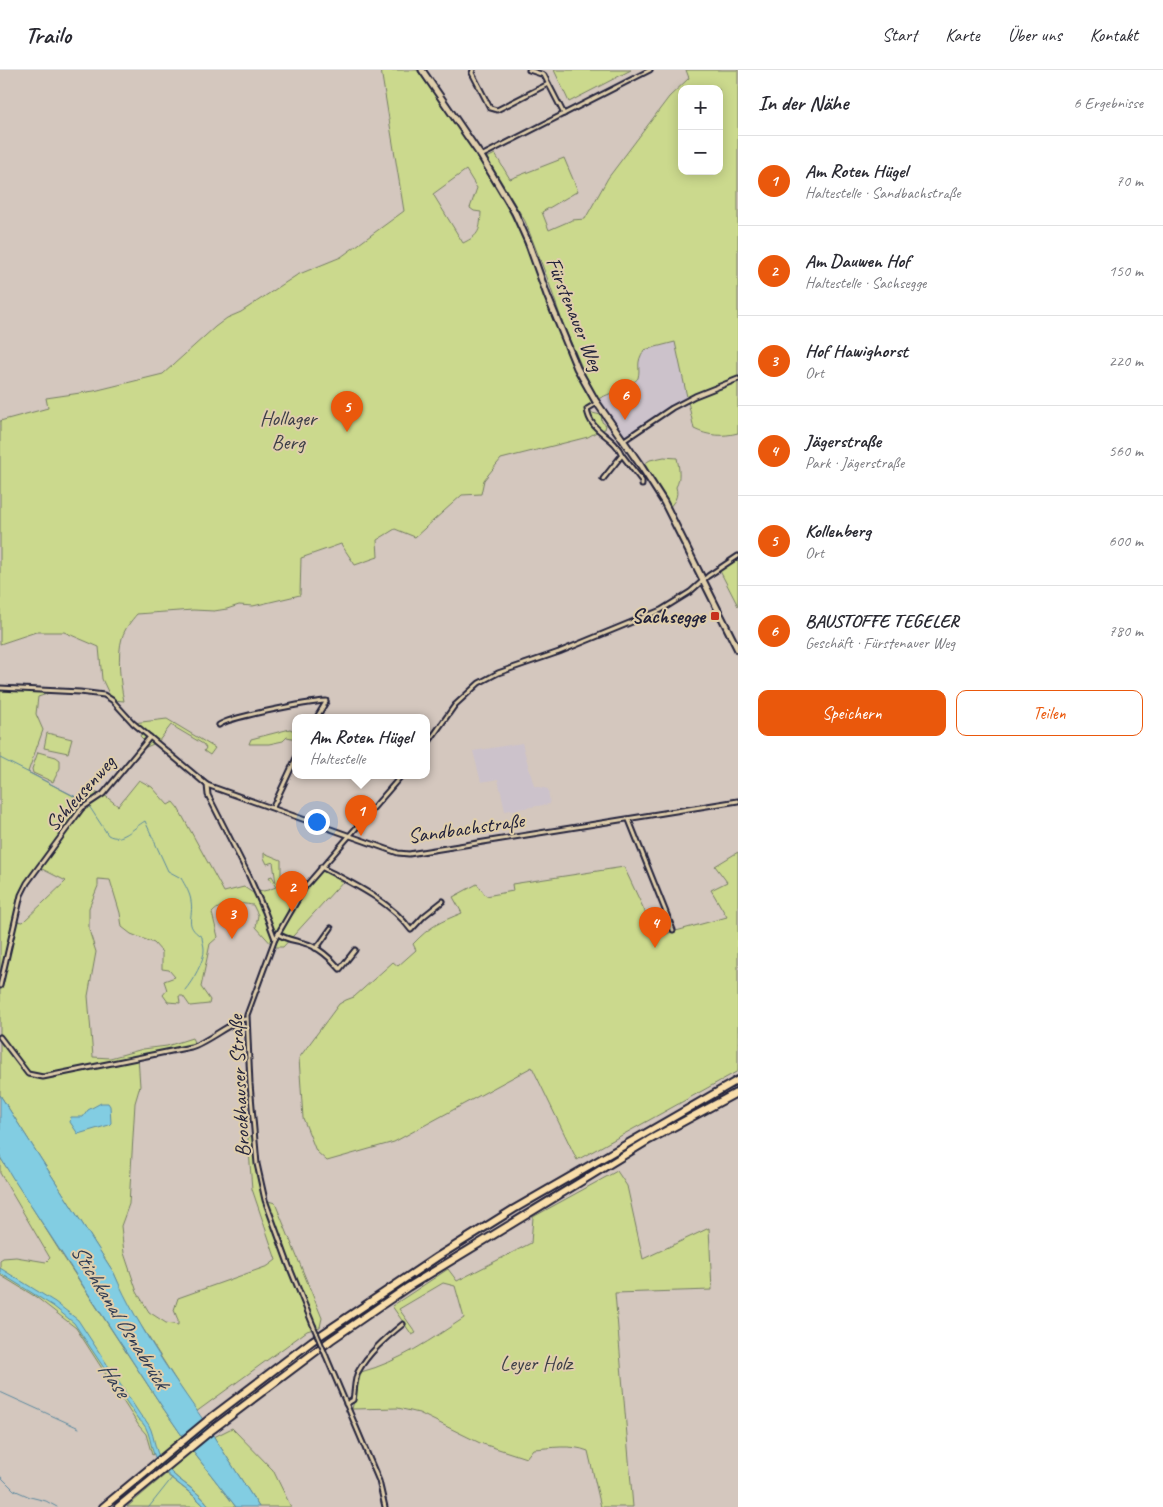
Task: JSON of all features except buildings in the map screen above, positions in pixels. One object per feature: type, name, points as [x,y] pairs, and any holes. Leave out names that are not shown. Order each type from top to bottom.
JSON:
[{"type":"highway","points":[[104,1507],[208,1420],[312,1341],[437,1257],[522,1204],[738,1080]]},
{"type":"highway","points":[[118,1507],[213,1429],[331,1340],[408,1287],[649,1140],[738,1092]]},
{"type":"street","name":"Fürstenauer Weg","points":[[422,70],[481,156],[515,213],[570,353],[597,403],[664,502],[738,650]]},
{"type":"street","points":[[473,70],[472,73],[490,108],[497,110],[548,84]]},
{"type":"street","points":[[529,70],[544,75],[564,114]]},
{"type":"street","points":[[481,156],[650,70]]},
{"type":"street","points":[[624,441],[672,408],[738,378]]},
{"type":"street","points":[[597,403],[587,409],[597,431],[610,439],[620,450],[642,481],[642,486]]},
{"type":"street","points":[[603,479],[622,455]]},
{"type":"street","points":[[430,740],[455,705],[479,683],[498,673],[559,652],[661,610],[738,556]]},
{"type":"street","points":[[0,688],[98,693],[112,700],[126,717],[207,785],[208,795],[261,903],[275,939]]},
{"type":"street","points":[[219,725],[236,718],[326,701],[319,714]]},
{"type":"street","name":"Schleusenweg","points":[[0,986],[21,895],[27,883],[82,808],[103,794],[150,737]]},
{"type":"street","points":[[273,808],[292,767]]},
{"type":"street","points":[[275,939],[304,887],[398,779]]},
{"type":"street","name":"Sandbachstraße","points":[[207,785],[348,835],[409,854],[738,801]]},
{"type":"street","points":[[629,820],[673,930]]},
{"type":"street","points":[[321,867],[367,891],[404,921],[411,930],[424,916],[443,901]]},
{"type":"street","points":[[315,948],[331,928]]},
{"type":"street","points":[[278,934],[291,941],[305,943],[315,948],[340,969],[356,950]]},
{"type":"street","name":"Brockhauser Straße","points":[[275,939],[256,987],[246,1019],[257,1164],[265,1200],[289,1266],[379,1481],[385,1507]]},
{"type":"street","points":[[0,1037],[28,1074],[42,1077],[190,1047],[209,1040],[240,1020],[246,1019]]},
{"type":"street","points":[[346,1404],[353,1400],[355,1382],[359,1371],[384,1340],[403,1324]]},
{"type":"shaded area","points":[[676,342],[689,400],[672,408],[623,441],[595,400],[634,383],[638,377],[639,358],[644,350]]},
{"type":"shaded area","points":[[522,743],[534,786],[548,789],[550,804],[505,811],[498,779],[481,782],[473,751]]},
{"type":"green space","name":"Hollager Berg","points":[[381,70],[417,70],[491,178],[526,248],[531,249],[570,353],[597,403],[587,409],[588,412],[601,415],[602,422],[606,425],[605,429],[588,437],[501,459],[484,480],[481,494],[462,495],[415,537],[395,529],[377,540],[378,557],[355,565],[341,544],[301,558],[300,595],[253,606],[239,605],[214,611],[193,610],[137,614],[125,631],[120,645],[121,686],[124,701],[112,700],[102,679],[99,647],[64,632],[36,632],[0,644],[0,421],[48,408],[46,398],[94,391],[163,374],[227,318],[241,312],[297,275],[341,257],[404,211]],"holes":[[[466,170],[477,188],[470,208],[481,212],[479,228],[473,237],[463,243],[433,194]]]},
{"type":"green space","points":[[554,70],[631,70],[569,102]]},
{"type":"green space","points":[[686,70],[738,70],[738,433],[727,435],[710,434],[694,429],[675,342],[644,350],[640,359],[638,378],[626,386],[598,399],[563,324],[525,221],[487,158],[495,154],[510,179],[564,158],[578,191],[542,212],[549,230],[572,220],[585,219],[608,178],[669,97],[678,88],[678,175],[723,175],[723,85],[682,85],[689,78]]},
{"type":"green space","points":[[664,457],[677,458],[679,469],[676,497],[668,509],[641,466],[650,460]]},
{"type":"green space","points":[[738,556],[738,606],[719,569]]},
{"type":"green space","points":[[0,688],[59,690],[38,697],[36,714],[43,730],[28,772],[79,799],[91,792],[103,794],[118,806],[139,780],[152,787],[168,805],[173,802],[178,808],[224,892],[244,887],[253,893],[276,887],[269,877],[272,876],[276,883],[273,862],[267,864],[264,853],[281,860],[281,885],[289,888],[305,886],[321,867],[345,879],[283,947],[274,947],[256,927],[258,915],[253,905],[237,903],[221,906],[216,909],[212,913],[218,937],[210,944],[201,987],[210,1000],[209,1004],[190,1006],[183,996],[179,996],[180,1003],[168,1002],[163,995],[167,990],[164,981],[175,977],[169,970],[162,969],[162,952],[154,943],[131,934],[122,927],[120,913],[110,880],[98,879],[98,886],[89,908],[89,930],[96,952],[88,996],[93,1057],[110,1058],[143,1049],[167,1046],[192,1038],[195,1044],[179,1050],[138,1057],[140,1086],[135,1103],[129,1204],[121,1226],[124,1253],[137,1292],[149,1312],[166,1323],[178,1325],[174,1310],[178,1298],[268,1266],[276,1260],[252,1189],[248,1138],[254,1133],[257,1164],[265,1200],[275,1203],[322,1318],[320,1327],[307,1331],[196,1412],[126,1302],[114,1273],[0,1095]],"holes":[[[38,867],[66,881],[23,922],[16,921],[24,892]]]},
{"type":"green space","points":[[167,719],[215,748],[210,755],[204,751],[206,748],[203,744],[171,725],[158,742],[137,751],[145,741],[140,736],[143,731],[133,723]]},
{"type":"green space","points":[[292,730],[292,738],[287,737],[283,741],[269,744],[249,744],[251,739]]},
{"type":"green space","points":[[47,733],[72,739],[68,753],[44,748]]},
{"type":"green space","points":[[38,752],[60,760],[60,768],[53,782],[33,773],[32,769]]},
{"type":"green space","points":[[738,852],[738,1071],[577,1160],[532,1067],[394,1142],[327,1161],[316,1151],[303,1118],[299,1058],[339,1004],[354,997],[393,962],[398,966],[416,950],[413,944],[430,929],[462,913],[453,897],[477,884],[486,896],[513,891],[512,884],[624,867],[655,933],[663,932],[665,934],[727,917],[711,890],[727,882],[715,866]]},
{"type":"green space","points":[[0,1157],[163,1408],[194,1453],[236,1507],[210,1507],[204,1499],[168,1469],[157,1452],[152,1455],[146,1434],[76,1328],[36,1297],[0,1275],[0,1260],[3,1258],[16,1257],[46,1262],[50,1258],[0,1173]]},
{"type":"green space","name":"Leyer Holz","points":[[617,1171],[627,1186],[643,1259],[709,1228],[712,1290],[615,1293],[633,1507],[601,1507],[588,1451],[568,1447],[533,1449],[526,1458],[480,1443],[419,1413],[398,1408],[352,1409],[361,1372],[402,1356],[464,1318],[455,1286],[443,1283],[399,1309],[416,1333],[412,1335],[392,1306],[448,1269],[457,1281],[531,1243],[533,1217]]},
{"type":"green space","points":[[232,1428],[273,1470],[291,1507],[259,1507],[214,1437]]},
{"type":"green space","points":[[166,1474],[205,1507],[127,1507]]},
{"type":"water","name":"Stichkanal Osnabrück","points":[[0,1095],[114,1273],[147,1336],[214,1435],[259,1507],[236,1507],[194,1453],[14,1180],[0,1157]]},
{"type":"water","points":[[101,1103],[108,1103],[110,1106],[111,1123],[78,1134],[70,1122],[71,1117],[83,1117],[88,1110]]},
{"type":"water","name":"Hase","points":[[0,1268],[55,1302],[78,1320],[141,1416],[149,1425],[157,1453],[165,1466],[198,1494],[210,1507],[205,1507],[162,1468],[154,1456],[148,1433],[143,1423],[138,1419],[74,1323],[53,1306],[0,1273]]},
{"type":"waterway","points":[[0,758],[84,801]]},
{"type":"waterway","points":[[89,806],[108,835],[113,837],[123,836],[145,821],[168,871],[181,878],[186,886],[192,907],[191,925],[196,933],[202,937],[204,954],[200,965],[185,990]]},
{"type":"waterway","points":[[0,1392],[79,1428]]},
{"type":"waterway","points":[[0,1476],[14,1490],[46,1501],[57,1507]]},
{"type":"waterway","points":[[149,1507],[172,1478]]},
{"type":"place","name":"BAUSTOFFE TEGELER","points":[[625,420]]},
{"type":"place","name":"Kollenberg","points":[[347,432]]},
{"type":"place","name":"Sachsegge","points":[[715,616]]},
{"type":"place","name":"Am Roten Hügel","points":[[361,836]]},
{"type":"place","name":"Am Dauwen Hof","points":[[292,912]]},
{"type":"place","name":"Hof Hawighorst","points":[[232,939]]},
{"type":"place","name":"Jägerstraße","points":[[655,948]]}]
